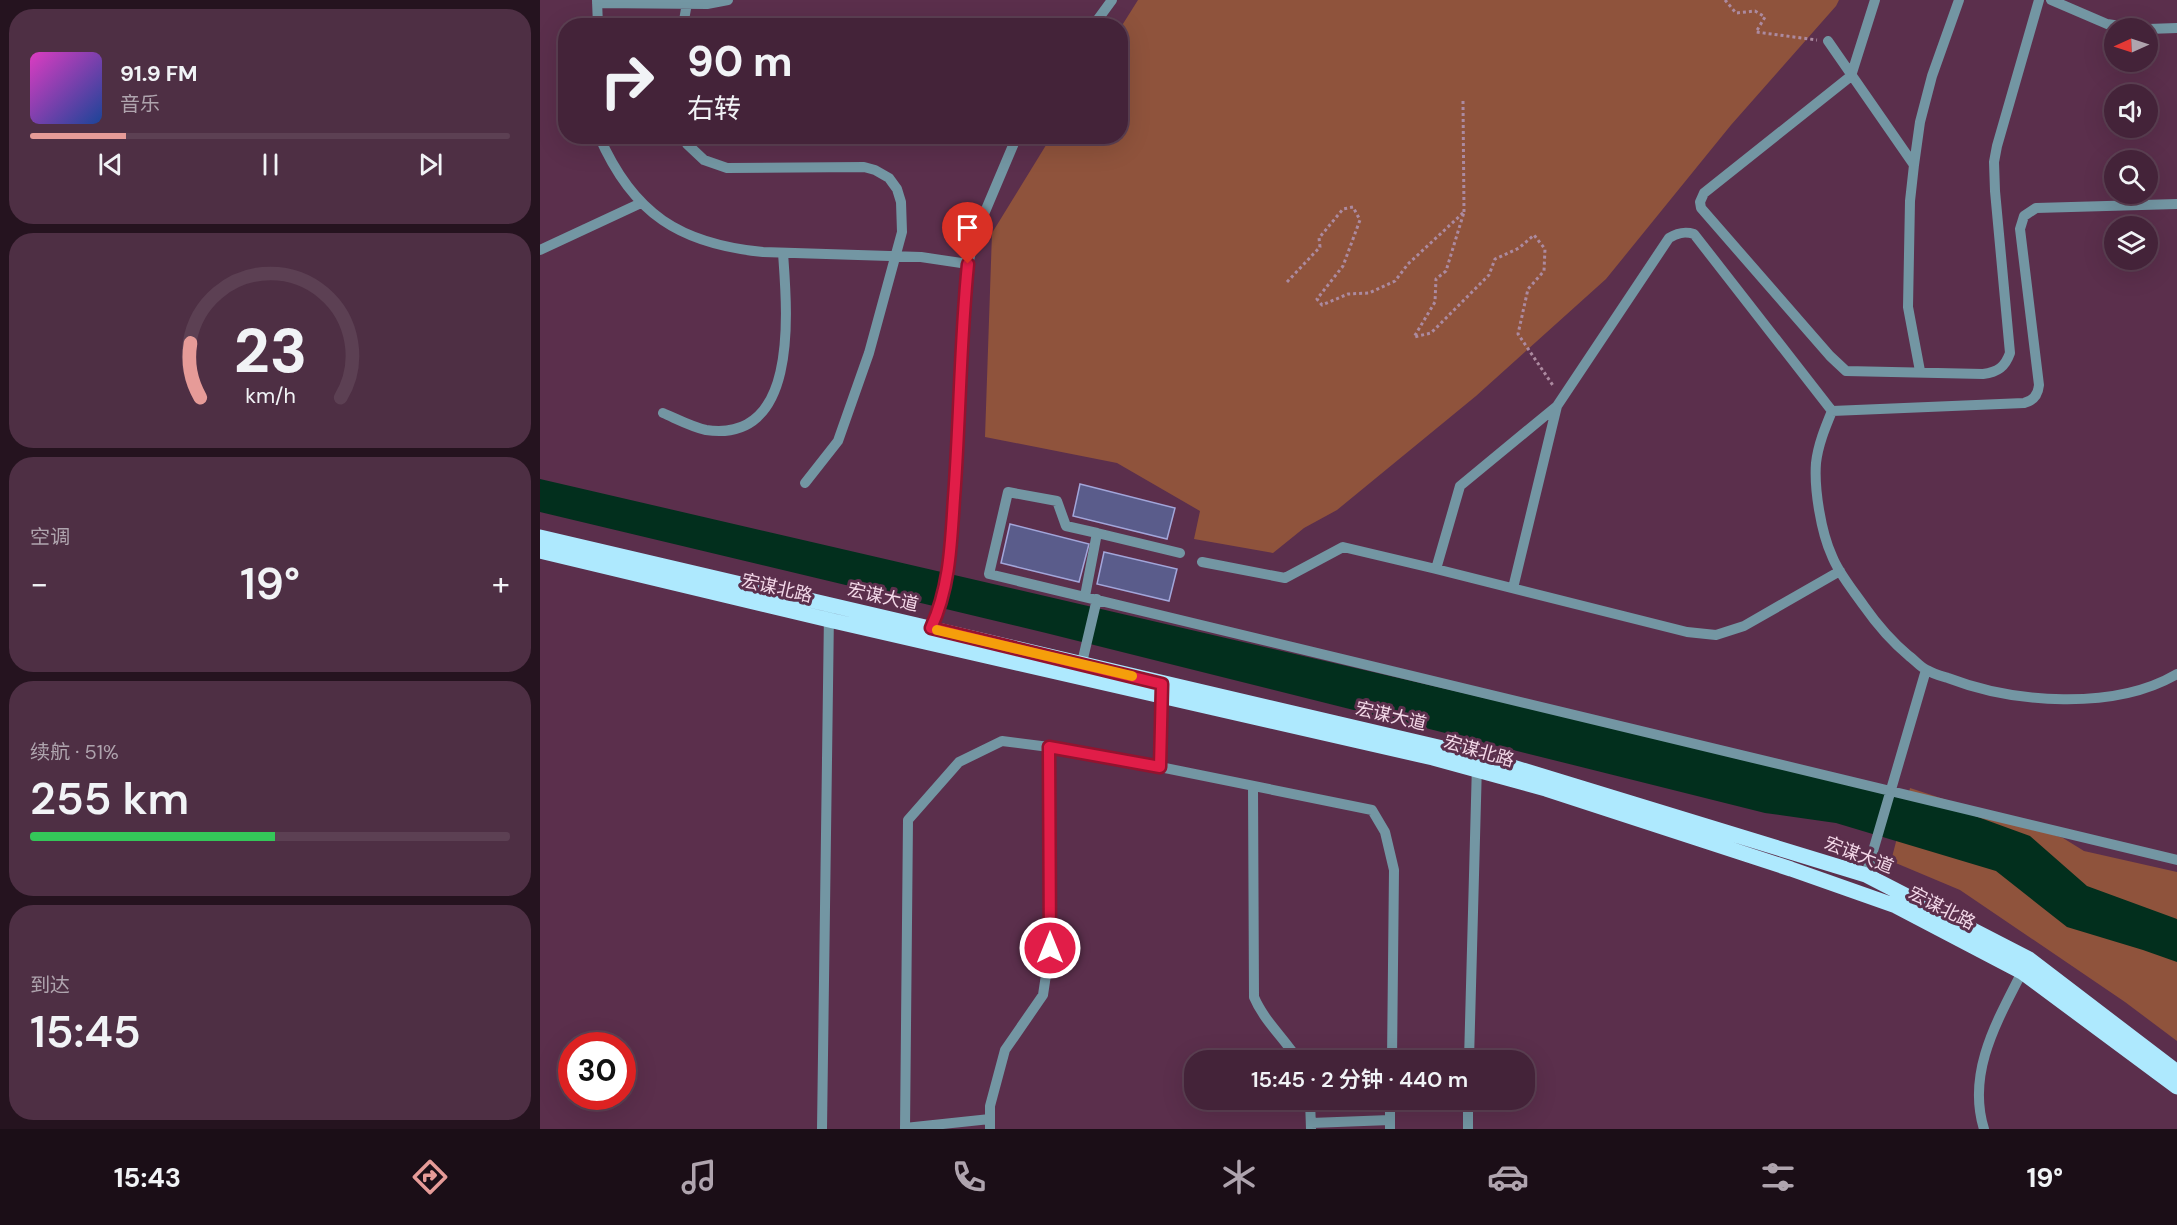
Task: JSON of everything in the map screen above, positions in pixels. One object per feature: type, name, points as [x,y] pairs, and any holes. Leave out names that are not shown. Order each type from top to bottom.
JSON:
[{"type":"main road","name":"宏谋大道","points":[[540,537],[829,613],[931,628],[1080,671],[1477,763],[1866,875],[2025,965],[2177,1072]]},
{"type":"main road","name":"宏谋北路","points":[[540,551],[829,613],[1080,671]]},
{"type":"main road","name":"宏谋北路","points":[[1477,763],[1546,789],[1896,906],[2025,965],[2177,1087]]},
{"type":"street","points":[[598,18],[597,1],[707,4],[728,0]]},
{"type":"street","points":[[1099,18],[1112,0]]},
{"type":"street","points":[[1875,0],[1851,76],[1704,193],[1700,202],[1701,208],[1830,356],[1846,371],[1994,372],[2003,367],[2010,352],[1994,162],[2039,0]]},
{"type":"street","points":[[1920,371],[1908,307],[1910,201],[1920,122],[1932,76],[1959,0]]},
{"type":"street","points":[[2051,0],[2104,23]]},
{"type":"street","points":[[684,18],[687,3]]},
{"type":"street","points":[[2158,28],[2177,27]]},
{"type":"street","points":[[1828,41],[1914,165]]},
{"type":"street","points":[[603,144],[630,192],[641,203],[663,220],[704,241],[738,250],[921,257],[968,264]]},
{"type":"street","points":[[687,144],[704,160],[727,168],[854,165],[875,170],[889,178],[897,189],[901,202],[902,232],[869,353],[838,441],[805,483]]},
{"type":"street","points":[[931,628],[939,610],[949,570],[960,420],[961,334],[968,264],[976,233],[1014,144]]},
{"type":"street","points":[[540,250],[641,203]]},
{"type":"street","points":[[1832,411],[2024,403],[2031,400],[2038,391],[2039,385],[2020,229],[2024,216],[2036,208],[2177,204]]},
{"type":"street","points":[[1436,569],[1460,486],[1559,402],[1669,238],[1675,234],[1688,232],[1694,234],[1832,411]]},
{"type":"street","points":[[663,413],[704,429],[720,430],[735,430],[748,425],[758,416],[777,387],[785,352],[786,289],[783,253]]},
{"type":"street","points":[[1514,588],[1559,402]]},
{"type":"street","points":[[1832,411],[1823,434],[1816,464],[1819,512],[1824,536],[1832,558],[1840,571],[1886,636],[1926,670],[1971,687],[2012,696],[2062,700],[2134,691],[2164,682],[2177,674]]},
{"type":"street","points":[[1180,553],[1066,526],[1057,501],[1008,492],[989,574],[2177,860]]},
{"type":"street","points":[[1085,596],[1097,533]]},
{"type":"street","points":[[1202,562],[1285,578],[1343,547],[1687,632],[1716,635],[1744,626],[1840,571]]},
{"type":"street","points":[[1080,671],[1097,599]]},
{"type":"street","points":[[822,1129],[829,613]]},
{"type":"street","points":[[1866,875],[1926,670]]},
{"type":"street","points":[[1160,767],[1162,690]]},
{"type":"street","points":[[1049,747],[1050,948],[1043,994],[1005,1050],[990,1106],[990,1124],[905,1129],[908,820],[959,762],[1002,741],[1049,747],[1160,767],[1372,810],[1385,832],[1394,870],[1392,1050]]},
{"type":"street","points":[[1469,1050],[1477,763]]},
{"type":"street","points":[[1254,786],[1254,998],[1292,1050]]},
{"type":"street","points":[[1984,1129],[1979,1089],[1986,1046],[2025,965]]},
{"type":"street","points":[[1310,1110],[1311,1126],[1390,1125]]},
{"type":"street","points":[[1468,1110],[1468,1129]]},
{"type":"path","points":[[1725,0],[1736,13],[1755,11],[1766,17],[1756,32],[1828,41]]},
{"type":"path","points":[[1463,101],[1464,213],[1446,271],[1436,279],[1435,302],[1414,337],[1431,333],[1489,275],[1495,259],[1519,248],[1534,235],[1545,249],[1544,271],[1528,289],[1518,334],[1559,402]]},
{"type":"path","points":[[1287,282],[1320,247],[1319,238],[1343,209],[1353,207],[1360,220],[1343,266],[1317,299],[1322,305],[1348,294],[1369,293],[1395,281],[1414,258],[1464,213]]},
{"type":"shaded area","points":[[1138,0],[1839,0],[1731,125],[1606,279],[1476,396],[1337,510],[1304,528],[1273,553],[1194,539],[1200,511],[1117,463],[985,437],[992,233],[1047,144],[1128,144],[1127,18]]},
{"type":"shaded area","points":[[540,479],[1942,804],[2030,836],[2087,886],[2177,919],[2177,962],[2067,927],[1996,871],[1836,823],[1765,813],[1046,633],[540,512]]},
{"type":"shaded area","points":[[1910,788],[2063,838],[2084,851],[2177,872],[2177,1041],[2125,1002],[1960,890],[1891,861]]},
{"type":"building","points":[[1080,484],[1175,508],[1167,539],[1073,516]]},
{"type":"building","points":[[1010,524],[1089,544],[1079,582],[1001,563]]},
{"type":"building","points":[[1104,552],[1177,569],[1169,601],[1097,584]]},
{"type":"slow traffic","points":[[937,630],[1132,676]]},
{"type":"route","points":[[968,264],[961,334],[960,420],[949,570],[939,610],[931,628],[1162,684],[1160,767],[1049,747],[1050,948]]}]
